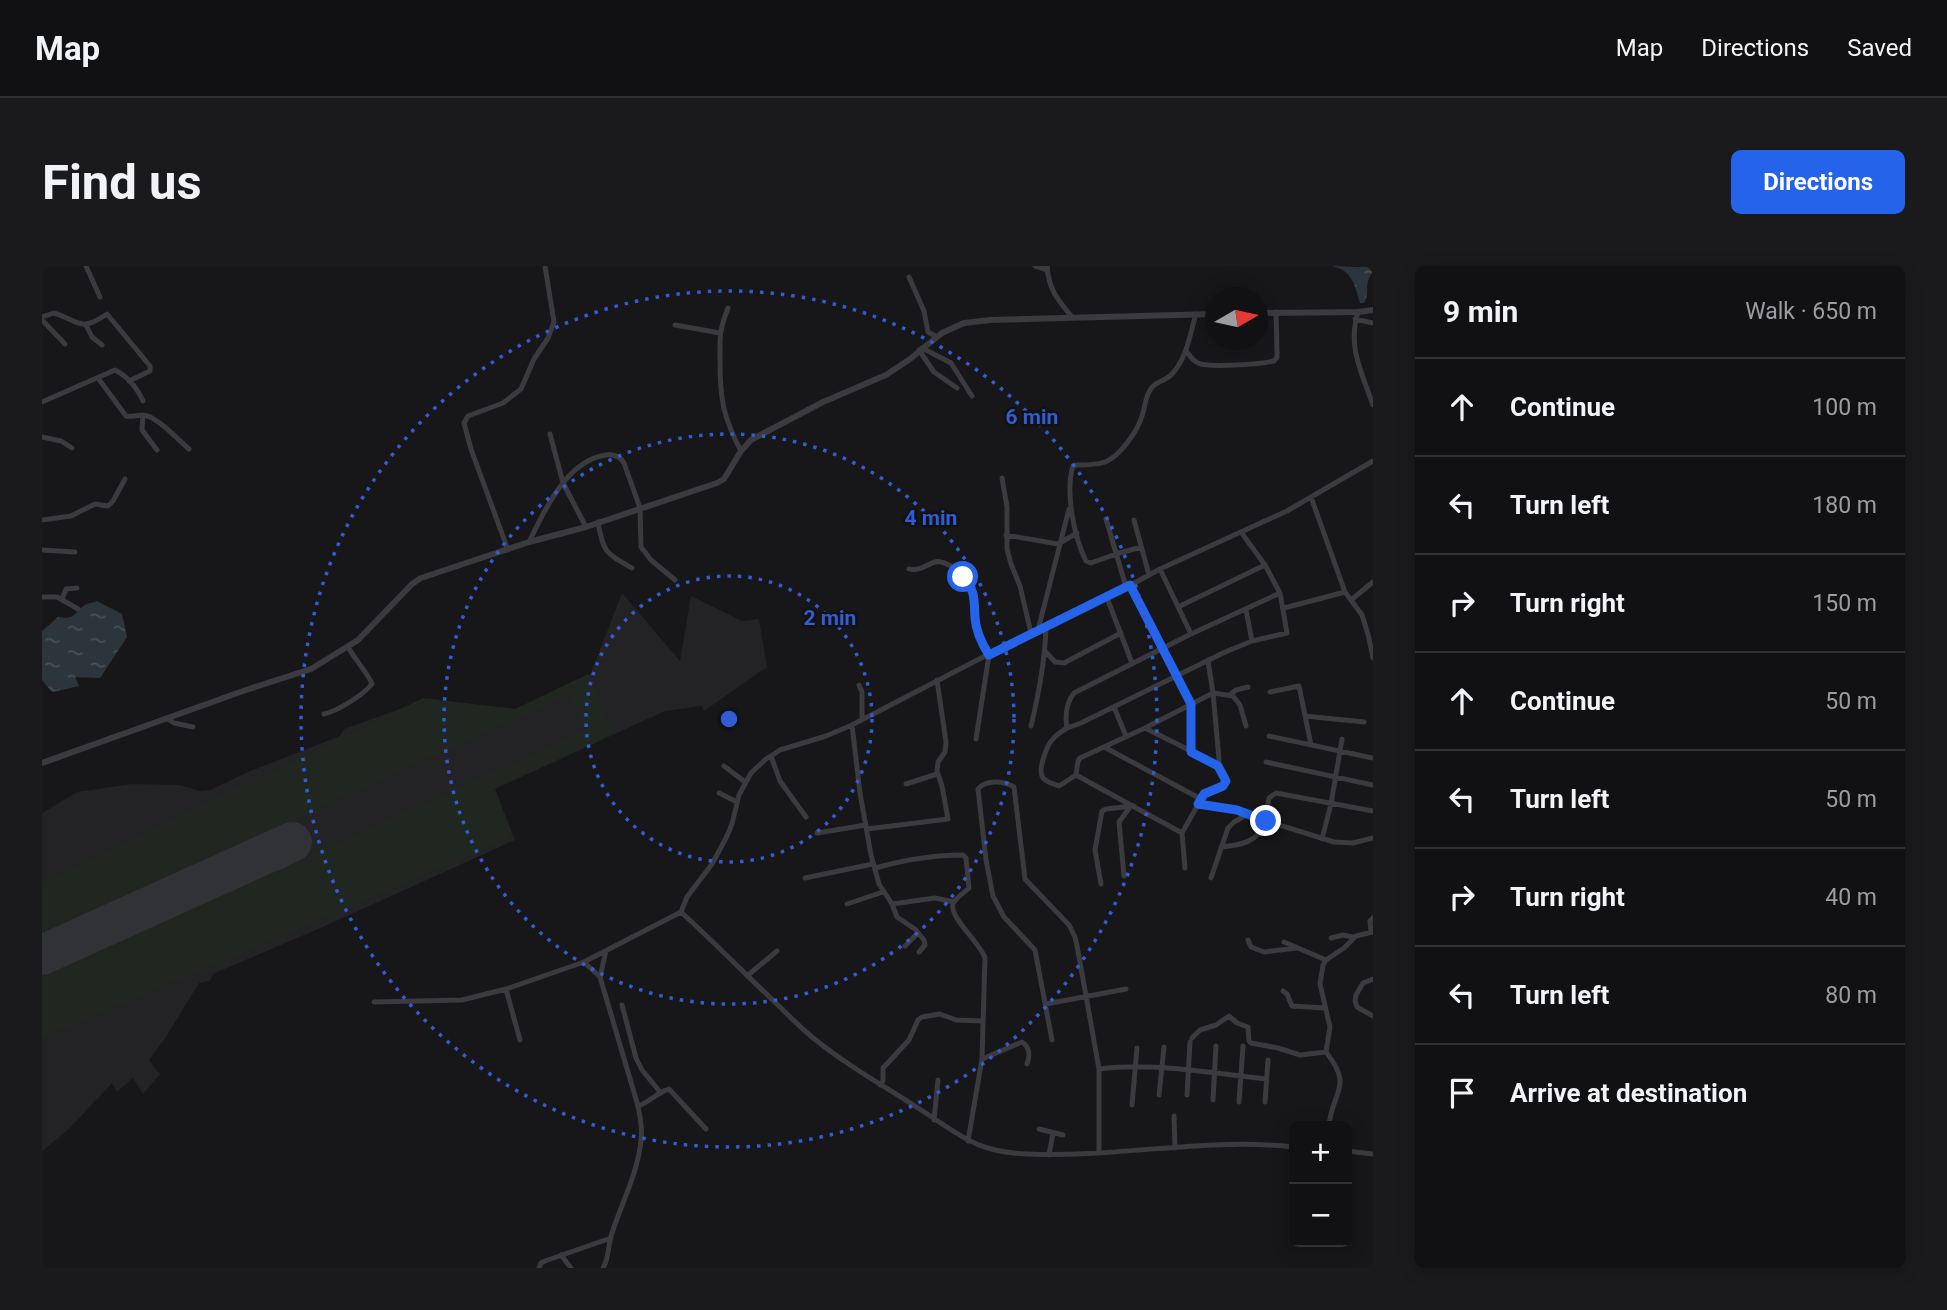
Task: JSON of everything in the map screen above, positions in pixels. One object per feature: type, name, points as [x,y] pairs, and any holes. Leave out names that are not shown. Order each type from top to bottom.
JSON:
[{"type":"street","points":[[86,266],[100,297]]},
{"type":"street","points":[[508,550],[464,423],[468,416],[503,403],[521,389],[529,369],[548,338],[554,322],[545,266]]},
{"type":"street","points":[[1035,266],[1047,268],[1050,288],[1072,317]]},
{"type":"street","points":[[909,277],[924,311],[928,332],[937,337]]},
{"type":"street","points":[[728,308],[718,342],[720,392],[731,432],[741,451]]},
{"type":"street","points":[[1268,312],[1357,315],[1373,310]]},
{"type":"street","points":[[1186,351],[1193,360],[1205,366],[1274,361],[1277,357],[1276,312]]},
{"type":"street","points":[[65,344],[42,318],[54,313],[86,325],[107,314],[150,365],[150,371],[128,381]]},
{"type":"street","points":[[1142,547],[1087,562],[1070,502],[1069,487],[1073,467],[1105,462],[1114,457],[1134,435],[1150,388],[1175,371],[1186,351],[1196,314]]},
{"type":"street","points":[[42,762],[311,669],[358,640],[412,584],[421,579],[717,483],[724,479],[751,440],[811,408],[886,375],[937,337],[964,323],[1205,314]]},
{"type":"street","points":[[1357,315],[1373,323]]},
{"type":"street","points":[[1357,315],[1353,339],[1355,351],[1373,405]]},
{"type":"street","points":[[86,325],[92,337],[102,345]]},
{"type":"street","points":[[674,325],[720,333]]},
{"type":"street","points":[[920,349],[934,372],[957,388]]},
{"type":"street","points":[[920,349],[951,363],[972,396]]},
{"type":"street","points":[[42,402],[116,370],[138,391],[143,401]]},
{"type":"street","points":[[98,378],[126,416],[143,415],[158,422],[189,449]]},
{"type":"street","points":[[143,415],[142,430],[157,450]]},
{"type":"street","points":[[550,434],[563,483],[586,527]]},
{"type":"street","points":[[42,436],[61,441],[72,448]]},
{"type":"street","points":[[529,542],[545,509],[574,471],[590,460],[608,454],[619,456],[623,460],[640,508],[641,547],[645,555],[676,580]]},
{"type":"street","points":[[374,1002],[462,1000],[506,989],[584,962],[681,912],[684,901],[712,864],[726,838],[738,795],[745,782],[756,768],[780,750],[816,740],[852,725],[1160,569],[1287,511],[1373,461]]},
{"type":"street","points":[[1002,478],[1007,507],[1008,556],[1035,632]]},
{"type":"street","points":[[42,520],[71,516],[95,504],[109,505],[125,479]]},
{"type":"street","points":[[1311,497],[1345,592],[1362,615],[1373,658]]},
{"type":"street","points":[[1035,632],[1070,502]]},
{"type":"street","points":[[1106,519],[1128,586],[1191,704],[1191,752]]},
{"type":"street","points":[[1134,520],[1149,575]]},
{"type":"street","points":[[598,522],[605,550],[632,568]]},
{"type":"street","points":[[1241,532],[1265,565],[1280,593],[1287,633],[1252,641],[1067,728],[1057,734],[1049,744],[1043,758],[1041,774],[1044,779],[1058,786],[1076,775],[1079,759],[1213,693],[1231,694],[1248,687]]},
{"type":"street","points":[[1006,535],[1056,544],[1077,533]]},
{"type":"street","points":[[42,550],[75,552]]},
{"type":"street","points":[[909,569],[921,569],[939,561],[954,569],[972,588],[977,629],[989,655],[976,739]]},
{"type":"street","points":[[1178,607],[1265,565]]},
{"type":"street","points":[[1160,569],[1191,634]]},
{"type":"street","points":[[1350,600],[1373,582]]},
{"type":"street","points":[[62,599],[67,588],[77,588]]},
{"type":"street","points":[[42,589],[42,597],[62,599],[78,609]]},
{"type":"street","points":[[1284,608],[1345,592]]},
{"type":"street","points":[[1067,728],[1068,704],[1074,694],[1162,648],[1280,593]]},
{"type":"street","points":[[1107,598],[1132,663]]},
{"type":"street","points":[[1246,610],[1252,641]]},
{"type":"street","points":[[1031,726],[1045,651],[1046,627]]},
{"type":"street","points":[[1045,651],[1055,663],[1062,664],[1121,633]]},
{"type":"street","points":[[324,714],[333,711],[372,684],[348,647]]},
{"type":"street","points":[[1208,661],[1218,766]]},
{"type":"street","points":[[817,833],[948,819],[944,792],[937,774],[937,763],[945,752],[946,742],[937,680]]},
{"type":"street","points":[[859,685],[862,692],[862,719]]},
{"type":"street","points":[[1270,692],[1299,686],[1311,745]]},
{"type":"street","points":[[1231,694],[1240,705],[1246,726]]},
{"type":"street","points":[[1114,707],[1126,736]]},
{"type":"street","points":[[1305,716],[1364,722]]},
{"type":"street","points":[[168,719],[193,727]]},
{"type":"street","points":[[852,725],[874,866],[883,892],[898,919],[913,927],[925,944],[919,951]]},
{"type":"street","points":[[1145,728],[1218,766],[1226,781],[1220,788],[1207,791],[1182,832],[1185,868]]},
{"type":"street","points":[[1269,736],[1373,758]]},
{"type":"street","points":[[1322,839],[1342,739]]},
{"type":"street","points":[[1104,747],[1200,802],[1237,810],[1322,839],[1353,843],[1373,838]]},
{"type":"street","points":[[771,756],[780,780],[806,817]]},
{"type":"street","points":[[1266,762],[1373,785]]},
{"type":"street","points":[[724,766],[745,782]]},
{"type":"street","points":[[906,784],[937,774]]},
{"type":"street","points":[[1076,775],[1182,832]]},
{"type":"street","points":[[1052,1040],[1035,950],[1004,917],[993,896],[978,789],[987,782],[1014,787],[1025,877],[1073,931],[1099,1069],[1099,1153]]},
{"type":"street","points":[[719,793],[737,802]]},
{"type":"street","points":[[1221,847],[1251,841],[1266,821],[1269,798],[1276,793],[1373,811]]},
{"type":"street","points":[[1124,876],[1119,823],[1132,807]]},
{"type":"street","points":[[1101,884],[1095,848],[1102,813],[1106,809],[1132,807]]},
{"type":"street","points":[[1211,878],[1230,824],[1248,814]]},
{"type":"street","points":[[805,878],[945,854],[963,855],[966,858],[970,886],[954,902],[953,909],[985,958],[982,1059],[968,1141]]},
{"type":"street","points":[[847,904],[883,892]]},
{"type":"street","points":[[892,904],[931,898],[954,902]]},
{"type":"street","points":[[681,912],[810,1036],[968,1141],[998,1152],[1049,1155],[1233,1144],[1289,1147]]},
{"type":"street","points":[[1331,937],[1353,937],[1372,932],[1370,922],[1373,918]]},
{"type":"street","points":[[905,946],[918,933]]},
{"type":"street","points":[[1330,1121],[1340,1081],[1336,1065],[1326,1052],[1330,1027],[1320,979],[1326,960],[1353,937]]},
{"type":"street","points":[[1248,940],[1251,947],[1264,952],[1297,948]]},
{"type":"street","points":[[1284,942],[1326,960]]},
{"type":"street","points":[[600,977],[606,951]]},
{"type":"street","points":[[747,976],[777,951]]},
{"type":"street","points":[[584,962],[600,977],[642,1128],[630,1184],[603,1268]]},
{"type":"street","points":[[1373,979],[1363,983],[1355,1000],[1357,1007],[1373,1016]]},
{"type":"street","points":[[506,989],[520,1040]]},
{"type":"street","points":[[1046,1004],[1126,989]]},
{"type":"street","points":[[1283,990],[1291,1006],[1325,1009]]},
{"type":"street","points":[[622,1005],[632,1046],[642,1070],[661,1093]]},
{"type":"street","points":[[880,1085],[883,1081],[883,1068],[909,1040],[922,1017],[940,1014],[956,1020],[983,1021]]},
{"type":"street","points":[[1187,1095],[1191,1040],[1200,1030],[1216,1025],[1229,1016],[1248,1027],[1251,1043],[1300,1055],[1326,1052]]},
{"type":"street","points":[[982,1059],[1022,1042],[1028,1051],[1027,1064]]},
{"type":"street","points":[[622,1049],[632,1046]]},
{"type":"street","points":[[1213,1100],[1216,1046]]},
{"type":"street","points":[[1239,1102],[1243,1046]]},
{"type":"street","points":[[1160,1096],[1164,1047]]},
{"type":"street","points":[[1132,1105],[1137,1048]]},
{"type":"street","points":[[1265,1102],[1268,1060]]},
{"type":"street","points":[[1099,1069],[1162,1068],[1266,1079]]},
{"type":"street","points":[[934,1120],[938,1080]]},
{"type":"street","points":[[638,1106],[649,1102],[666,1089],[672,1090],[706,1129]]},
{"type":"street","points":[[1174,1116],[1175,1148]]},
{"type":"street","points":[[1039,1129],[1063,1135]]},
{"type":"street","points":[[1049,1155],[1053,1133]]},
{"type":"street","points":[[1352,1152],[1373,1154]]},
{"type":"street","points":[[539,1268],[543,1262],[611,1238]]},
{"type":"street","points":[[561,1255],[571,1268]]},
{"type":"shaded area","points":[[622,593],[680,661],[691,596],[742,621],[759,619],[767,667],[704,711],[702,706],[665,711],[495,789],[515,840],[213,974],[210,981],[199,983],[149,1060],[160,1074],[143,1094],[133,1078],[117,1092],[112,1083],[69,1129],[42,1151],[42,813],[77,792],[132,784],[179,785],[201,791],[210,790],[340,736],[344,729],[431,698],[516,709],[590,675]]},
{"type":"shaded area","points":[[588,674],[614,733],[492,789],[512,838],[42,1038],[42,977],[586,730],[569,695],[42,933],[42,883],[423,698],[515,709]]},
{"type":"water","points":[[1332,266],[1373,266],[1364,303],[1360,303],[1348,275]]},
{"type":"water","points":[[97,601],[122,614],[127,637],[100,678],[75,677],[79,686],[52,692],[42,680],[42,631],[58,617],[72,617],[85,605]]},
{"type":"taxiway","points":[[236,867],[273,839],[282,839],[286,845],[288,854],[279,862],[243,864]]},
{"type":"runway","points":[[42,955],[292,842]]},
{"type":"route","points":[[963,577],[972,588],[977,629],[989,655],[1130,585],[1191,704],[1191,752],[1218,766],[1226,781],[1220,788],[1204,794],[1198,804],[1237,810],[1266,821]]}]
